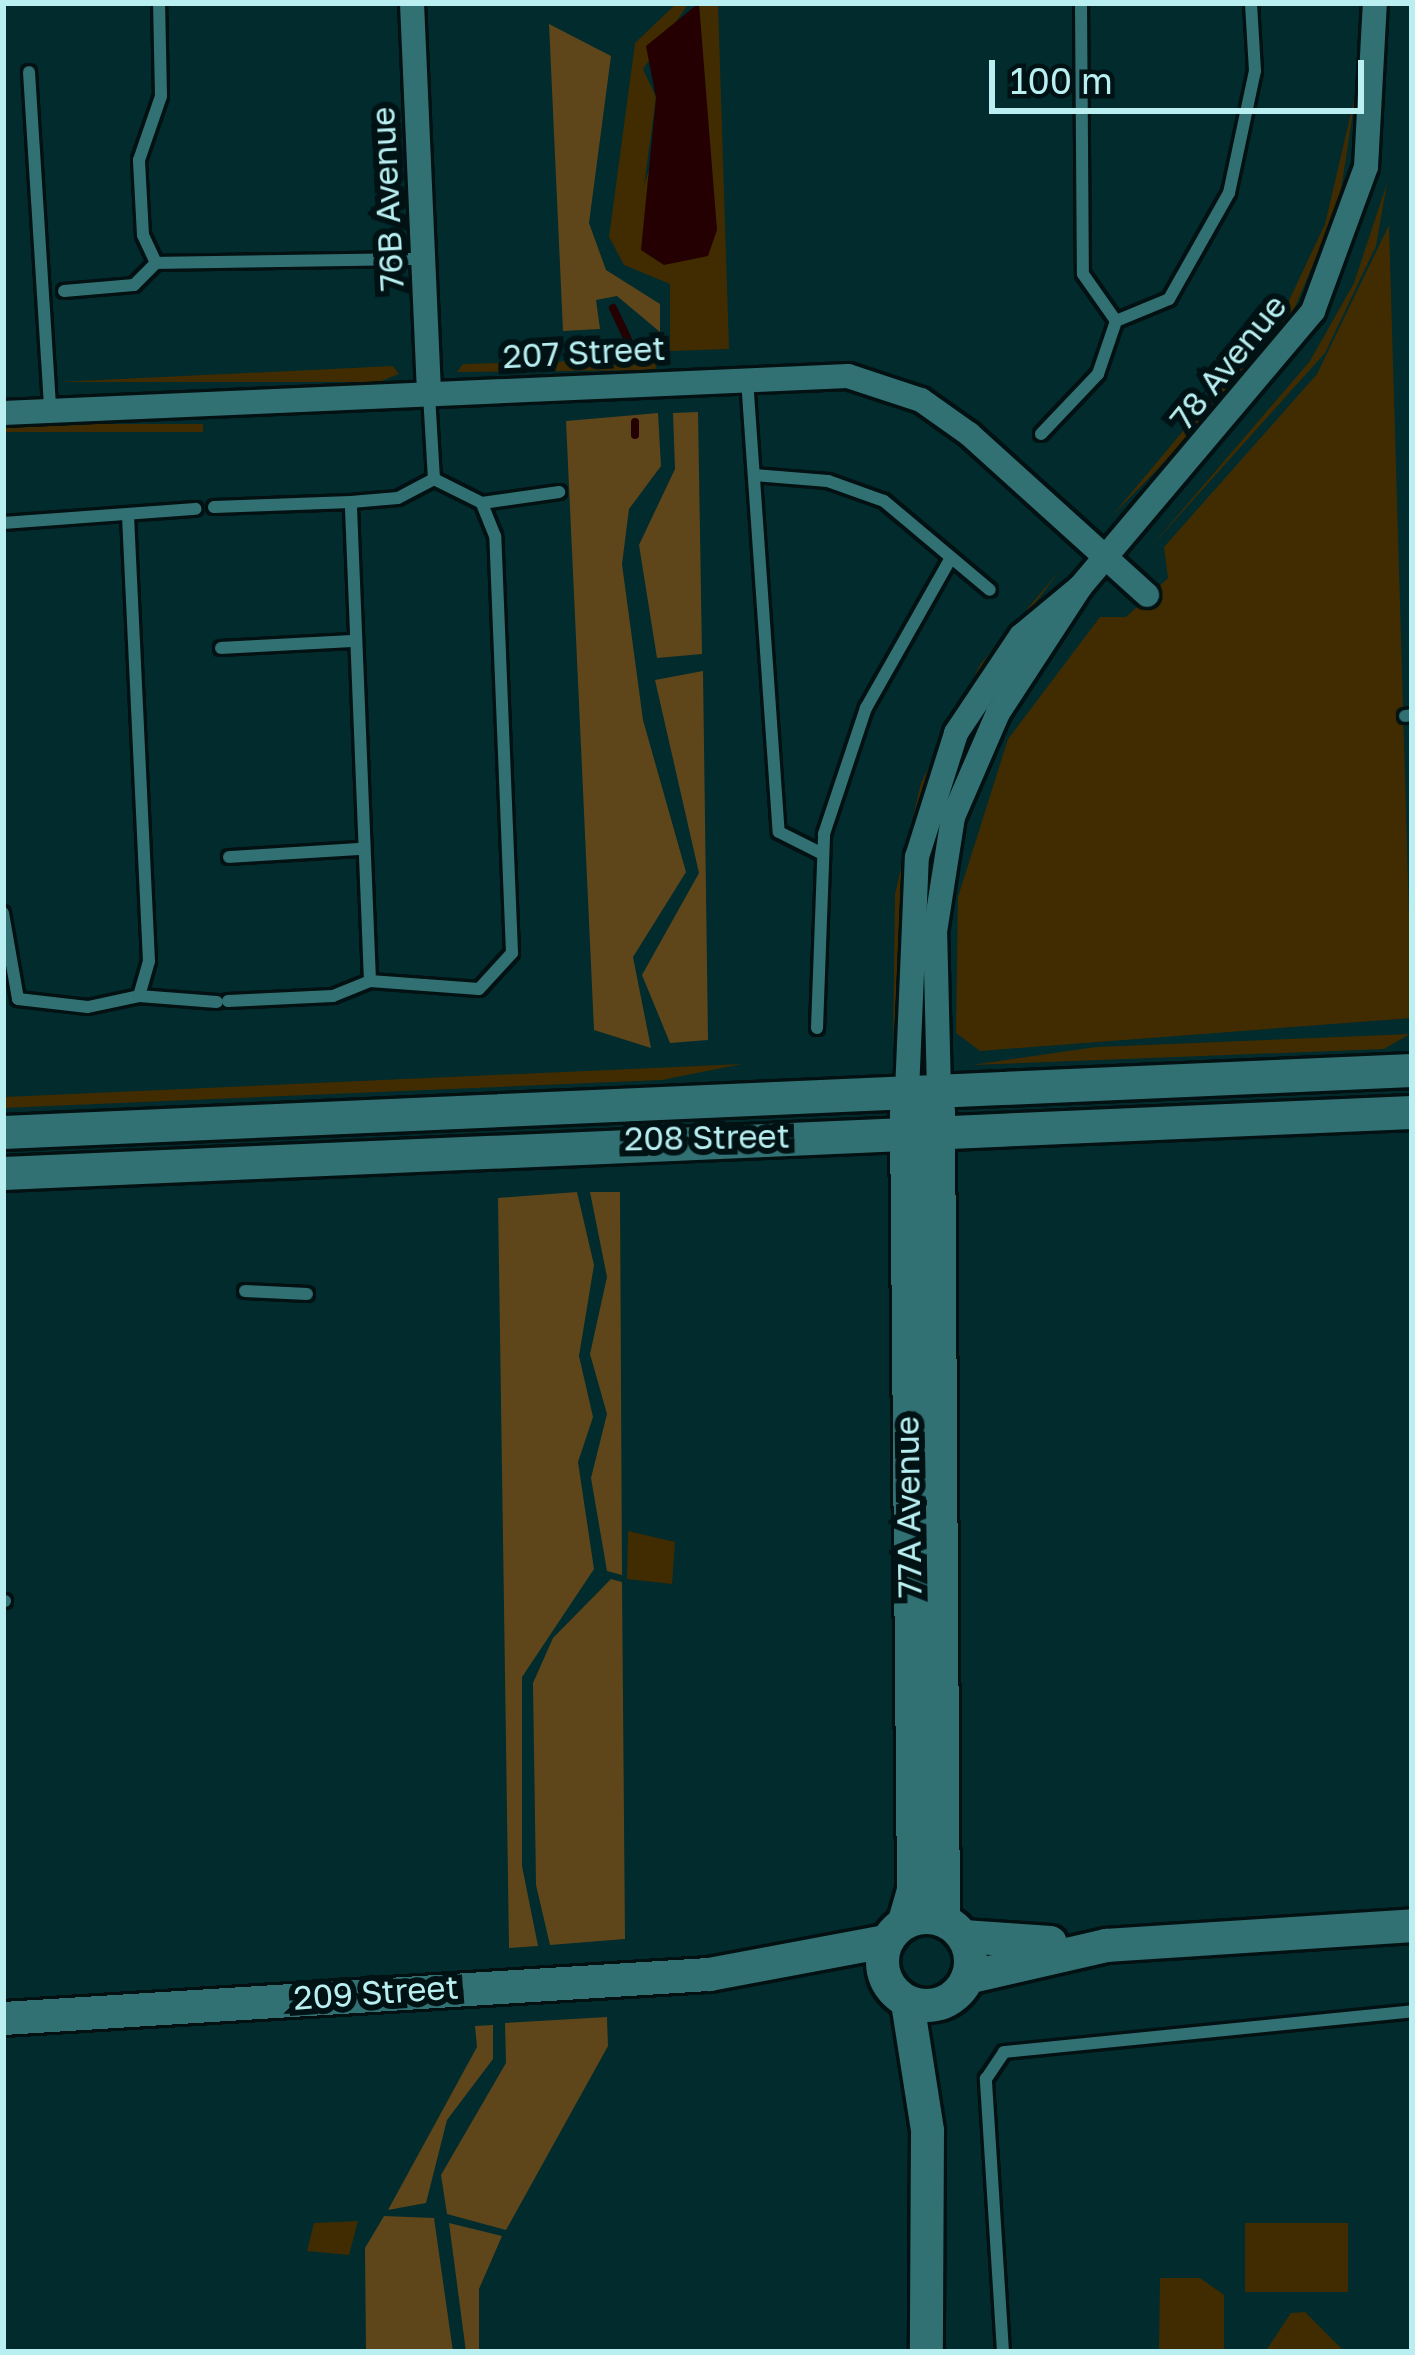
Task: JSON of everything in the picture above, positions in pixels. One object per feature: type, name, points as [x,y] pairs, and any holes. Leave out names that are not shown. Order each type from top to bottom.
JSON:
[{"type":"street","name":"76B Avenue","points":[[412,3],[429,393]]},
{"type":"street","name":"78 Avenue","points":[[923,1091],[935,932],[953,817],[998,713],[1080,586],[1270,373],[1345,247],[1374,126],[1375,3]]},
{"type":"street","name":"207 Street","points":[[3,413],[848,376],[921,400],[1147,596]]},
{"type":"street","name":"208 Street","points":[[3,1132],[923,1091],[1405,1063]]},
{"type":"street","name":"77A Avenue","points":[[897,1992],[894,1931],[913,1888],[923,1091]]},
{"type":"street","name":"208 Street","points":[[3,1173],[1412,1112]]},
{"type":"street","name":"77A Avenue","points":[[921,1134],[956,1989],[927,2130]]},
{"type":"street","points":[[953,1927],[1106,1945],[1412,1925]]},
{"type":"street","name":"209 Street","points":[[3,2018],[750,1970],[894,1931],[953,1927]]},
{"type":"street","points":[[956,1989],[1106,1945]]},
{"type":"street","name":"209 Street","points":[[750,1970],[897,1992],[956,1989]]},
{"type":"street","points":[[897,1992],[927,2130],[926,2352]]},
{"type":"lane","points":[[156,263],[142,235],[139,160],[161,96],[159,3]]},
{"type":"lane","points":[[1081,3],[1083,274],[1116,321]]},
{"type":"lane","points":[[1041,434],[1098,374],[1116,321],[1169,299],[1228,193],[1255,71],[1251,3]]},
{"type":"lane","points":[[29,72],[50,410]]},
{"type":"lane","points":[[64,291],[134,285],[156,263],[423,259]]},
{"type":"lane","points":[[747,377],[779,832],[821,853]]},
{"type":"lane","points":[[429,393],[434,479]]},
{"type":"lane","points":[[754,476],[855,487],[990,590]]},
{"type":"lane","points":[[214,507],[411,495],[434,479]]},
{"type":"lane","points":[[434,479],[482,503],[559,492]]},
{"type":"lane","points":[[351,502],[351,641],[370,981]]},
{"type":"lane","points":[[3,1008],[18,1000],[88,1007],[139,996],[223,1002],[333,996],[370,981],[479,989],[512,953],[495,536],[482,503]]},
{"type":"lane","points":[[3,523],[128,521],[195,508]]},
{"type":"lane","points":[[128,521],[149,961],[139,996]]},
{"type":"lane","points":[[817,1028],[821,853],[866,708],[951,558]]},
{"type":"lane","points":[[221,648],[351,641]]},
{"type":"lane","points":[[230,857],[361,849]]},
{"type":"lane","points":[[3,913],[18,1000]]},
{"type":"lane","points":[[245,1291],[307,1294]]},
{"type":"lane","points":[[1003,2352],[986,2079],[1004,2052],[1412,2011]]},
{"type":"shaded area","points":[[677,3],[689,3],[643,69],[656,97],[644,186],[699,3],[718,3],[729,349],[670,351],[670,284],[624,265],[609,237],[635,43]]},
{"type":"shaded area","points":[[699,3],[717,230],[708,256],[664,265],[641,250],[656,98],[646,46]]},
{"type":"shaded area","points":[[549,24],[611,56],[589,223],[606,270],[660,304],[660,332],[617,296],[596,300],[600,329],[563,331]]},
{"type":"shaded area","points":[[1356,92],[1339,203],[1295,307],[1243,381],[1112,516],[1285,309],[1325,224]]},
{"type":"shaded area","points":[[1387,183],[1376,246],[1325,353],[1148,550],[1310,361],[1354,283]]},
{"type":"shaded area","points":[[1389,225],[1412,1018],[980,1051],[956,1033],[958,897],[1008,739],[1100,617],[1126,617],[1168,578],[1164,547],[1317,374]]},
{"type":"shaded area","points":[[658,359],[655,370],[457,372],[463,364]]},
{"type":"shaded area","points":[[393,366],[399,374],[379,382],[58,382]]},
{"type":"shaded area","points":[[698,412],[702,654],[657,658],[639,545],[675,469],[673,413]]},
{"type":"shaded area","points":[[658,413],[661,466],[629,509],[622,564],[643,720],[686,872],[633,957],[651,1048],[594,1030],[566,421]]},
{"type":"shaded area","points":[[3,424],[203,424],[203,432],[3,432]]},
{"type":"shaded area","points":[[1061,569],[1001,648],[906,877],[893,1040],[895,894],[921,783],[980,665]]},
{"type":"shaded area","points":[[703,671],[708,1040],[670,1043],[642,975],[699,873],[655,680]]},
{"type":"shaded area","points":[[1410,1034],[1384,1049],[972,1065],[1096,1047]]},
{"type":"shaded area","points":[[742,1064],[662,1080],[3,1108],[3,1097]]},
{"type":"shaded area","points":[[577,1192],[594,1265],[579,1356],[593,1417],[578,1462],[594,1569],[522,1677],[522,1866],[538,1946],[509,1948],[498,1198]]},
{"type":"shaded area","points":[[590,1192],[620,1192],[622,1575],[607,1571],[591,1478],[607,1414],[590,1354],[607,1277]]},
{"type":"shaded area","points":[[628,1531],[675,1542],[672,1584],[627,1579]]},
{"type":"shaded area","points":[[611,1579],[622,1582],[625,1939],[550,1945],[536,1885],[533,1683],[553,1638]]},
{"type":"shaded area","points":[[607,2017],[608,2046],[506,2230],[447,2214],[441,2175],[506,2063],[505,2023]]},
{"type":"shaded area","points":[[493,2025],[493,2059],[447,2120],[426,2203],[388,2210],[477,2047],[475,2026]]},
{"type":"shaded area","points":[[384,2216],[434,2218],[453,2352],[366,2352],[365,2248]]},
{"type":"shaded area","points":[[358,2221],[349,2255],[307,2251],[314,2223]]},
{"type":"shaded area","points":[[449,2223],[502,2236],[479,2289],[479,2352],[466,2352]]},
{"type":"shaded area","points":[[1245,2223],[1348,2223],[1348,2292],[1245,2292]]},
{"type":"shaded area","points":[[1160,2278],[1200,2278],[1224,2295],[1224,2352],[1159,2349]]},
{"type":"shaded area","points":[[1305,2312],[1345,2352],[1265,2352],[1291,2313]]},
{"type":"waterway","points":[[613,308],[631,346]]},
{"type":"waterway","points":[[635,422],[635,435]]}]
